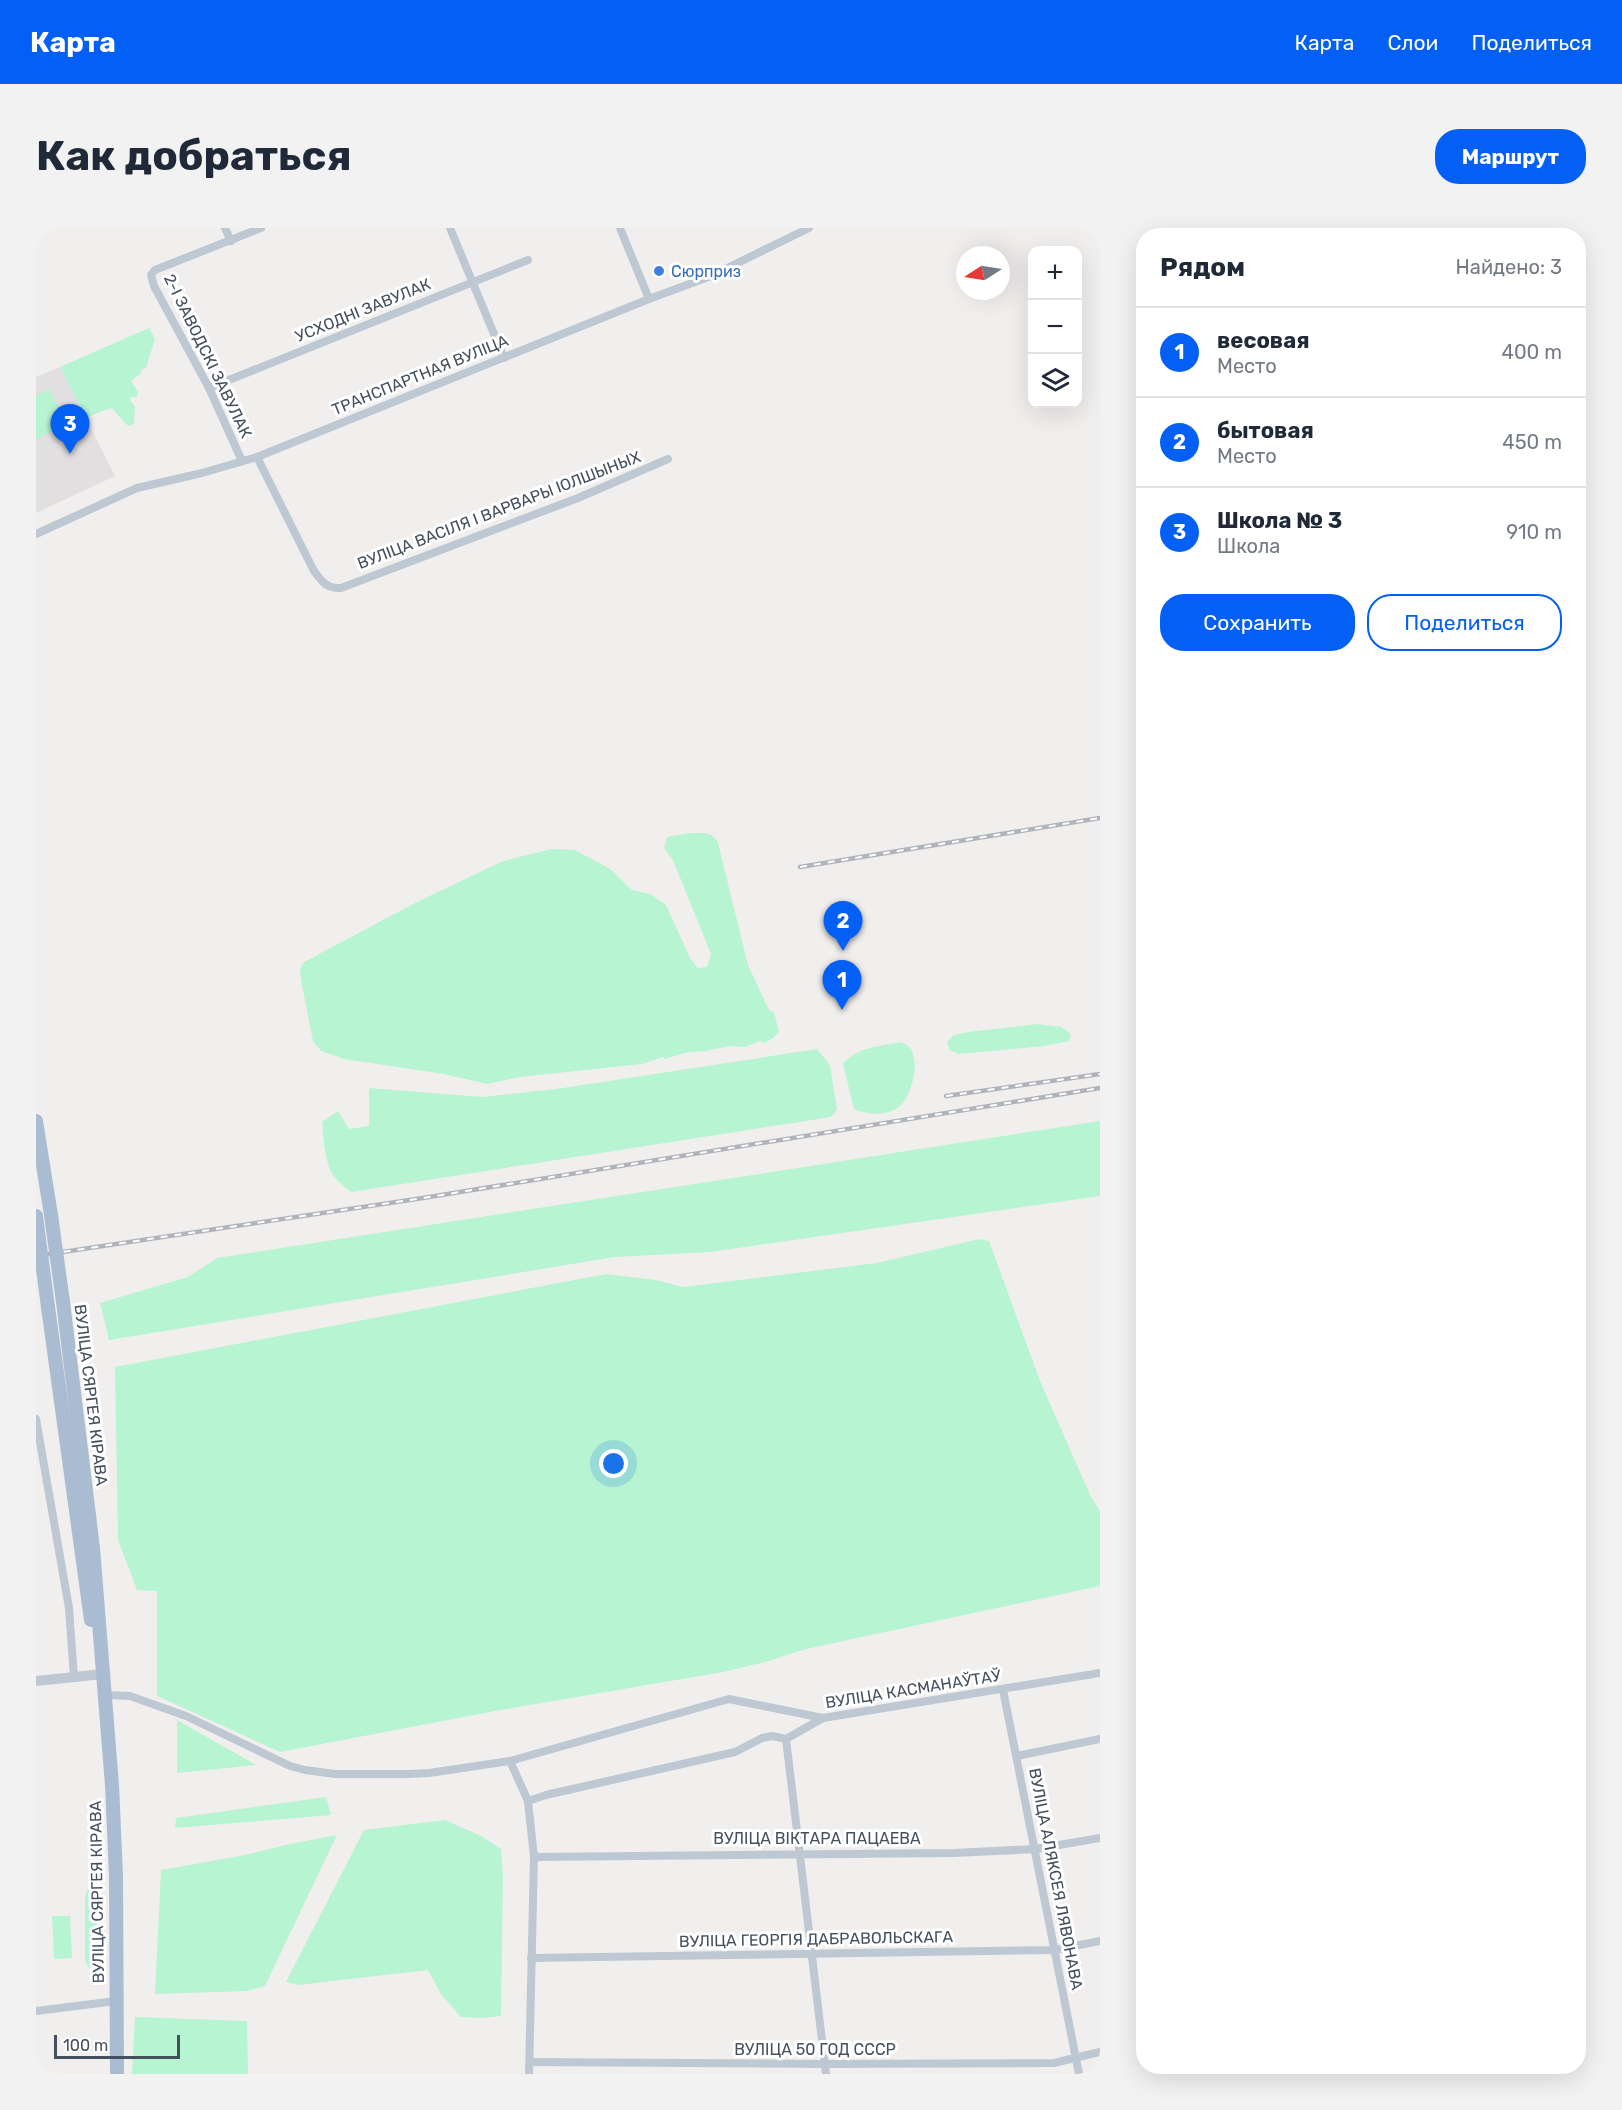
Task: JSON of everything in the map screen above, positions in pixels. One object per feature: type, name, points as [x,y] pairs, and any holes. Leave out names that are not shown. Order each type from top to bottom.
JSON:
[{"type":"main road","name":"ВУЛІЦА СЯРГЕЯ КІРАВА","points":[[36,1121],[63,1302],[93,1548],[116,1876],[117,2074]]},
{"type":"main road","name":"ВУЛІЦА СЯРГЕЯ КІРАВА","points":[[36,1215],[90,1616],[103,1674]]},
{"type":"street","points":[[225,228],[231,241]]},
{"type":"street","name":"2-І ЗАВОДСКІ ЗАВУЛАК","points":[[242,461],[209,388],[154,286],[151,275],[155,270],[261,228]]},
{"type":"street","points":[[450,228],[504,358]]},
{"type":"street","points":[[620,228],[649,299]]},
{"type":"street","name":"ТРАНСПАРТНАЯ ВУЛІЦА","points":[[36,534],[137,488],[202,474],[257,457],[711,276],[809,228]]},
{"type":"street","name":"УСХОДНІ ЗАВУЛАК","points":[[209,388],[528,260]]},
{"type":"street","name":"ВУЛІЦА ВАСІЛЯ І ВАРВАРЫ ІОЛШЫНЫХ","points":[[257,457],[314,571],[324,584],[333,589],[341,588],[578,498],[668,459]]},
{"type":"street","points":[[36,1419],[69,1608],[74,1678]]},
{"type":"street","name":"ВУЛІЦА КАСМАНАЎТАЎ","points":[[528,1801],[735,1752],[762,1738],[772,1736],[786,1739],[823,1718],[1100,1673]]},
{"type":"street","points":[[36,1681],[103,1674]]},
{"type":"street","name":"ВУЛІЦА АЛЯКСЕЯ ЛЯВОНАВА","points":[[1003,1690],[1079,2074]]},
{"type":"street","points":[[105,1695],[130,1696],[186,1716],[275,1760],[305,1770],[335,1774],[422,1774],[510,1761],[729,1699],[823,1718]]},
{"type":"street","points":[[786,1739],[826,2074]]},
{"type":"street","points":[[1017,1756],[1100,1739]]},
{"type":"street","points":[[510,1761],[528,1801],[534,1857],[529,2074]]},
{"type":"street","name":"ВУЛІЦА ВІКТАРА ПАЦАЕВА","points":[[534,1857],[954,1852],[1036,1849],[1100,1838]]},
{"type":"street","name":"ВУЛІЦА ГЕОРГІЯ ДАБРАВОЛЬСКАГА","points":[[531,1958],[1054,1950],[1100,1941]]},
{"type":"street","points":[[36,2011],[116,2001]]},
{"type":"street","name":"ВУЛІЦА 50 ГОД СССР","points":[[530,2062],[1054,2063],[1100,2052]]},
{"type":"shaded area","points":[[60,367],[115,476],[36,513],[36,377]]},
{"type":"green space","points":[[149,328],[155,339],[146,368],[142,369],[140,374],[131,381],[138,392],[137,397],[131,397],[130,400],[135,407],[134,423],[131,426],[127,425],[112,408],[86,418],[60,367]]},
{"type":"green space","points":[[50,389],[66,425],[36,439],[36,395]]},
{"type":"green space","points":[[691,833],[713,836],[718,843],[748,965],[769,1010],[774,1012],[779,1032],[772,1039],[745,1047],[730,1046],[684,1053],[665,1059],[663,1057],[642,1064],[520,1077],[487,1084],[444,1074],[344,1059],[321,1051],[313,1041],[301,980],[300,969],[304,962],[417,902],[503,861],[551,849],[575,850],[610,869],[632,890],[650,894],[666,905],[690,958],[698,968],[707,967],[711,954],[673,860],[664,848],[667,837]]},
{"type":"green space","points":[[1038,1024],[1061,1027],[1071,1034],[1069,1041],[1044,1046],[959,1054],[950,1050],[947,1042],[954,1035],[968,1032]]},
{"type":"green space","points":[[901,1042],[908,1046],[915,1061],[913,1080],[902,1104],[891,1111],[878,1114],[854,1109],[843,1064],[862,1051]]},
{"type":"green space","points":[[817,1049],[830,1065],[837,1110],[831,1117],[351,1192],[336,1179],[327,1159],[322,1122],[338,1111],[349,1129],[369,1126],[369,1088],[483,1097],[563,1088]]},
{"type":"green space","points":[[1100,1121],[1100,1196],[710,1252],[615,1257],[109,1340],[100,1303],[188,1277],[217,1258]]},
{"type":"green space","points":[[979,1239],[989,1241],[1040,1381],[1091,1497],[1100,1511],[1100,1586],[806,1649],[723,1672],[495,1711],[280,1752],[157,1696],[157,1591],[137,1590],[118,1540],[115,1367],[606,1274],[656,1280],[683,1287],[877,1263]]},
{"type":"green space","points":[[177,1720],[256,1765],[177,1773]]},
{"type":"green space","points":[[326,1797],[331,1815],[175,1828],[176,1818]]},
{"type":"green space","points":[[445,1820],[481,1836],[501,1849],[503,1876],[501,2016],[461,2017],[441,1994],[428,1970],[298,1985],[286,1982],[364,1830]]},
{"type":"green space","points":[[337,1835],[265,1986],[247,1991],[155,1994],[161,1870]]},
{"type":"green space","points":[[97,1887],[100,1891],[101,1962],[94,1969],[88,1967],[85,1960],[85,1897],[87,1890]]},
{"type":"green space","points":[[52,1916],[70,1916],[72,1958],[54,1959]]},
{"type":"green space","points":[[135,2017],[247,2021],[248,2074],[132,2074]]},
{"type":"railway","points":[[800,867],[1100,818]]},
{"type":"railway","points":[[946,1096],[1100,1074]]},
{"type":"railway","points":[[36,1256],[423,1198],[1100,1088]]},
{"type":"place","name":"Сюрприз","points":[[659,271]]},
{"type":"place","name":"Школа № 3","points":[[70,454]]},
{"type":"place","name":"бытовая","points":[[843,951]]},
{"type":"place","name":"весовая","points":[[842,1010]]}]
